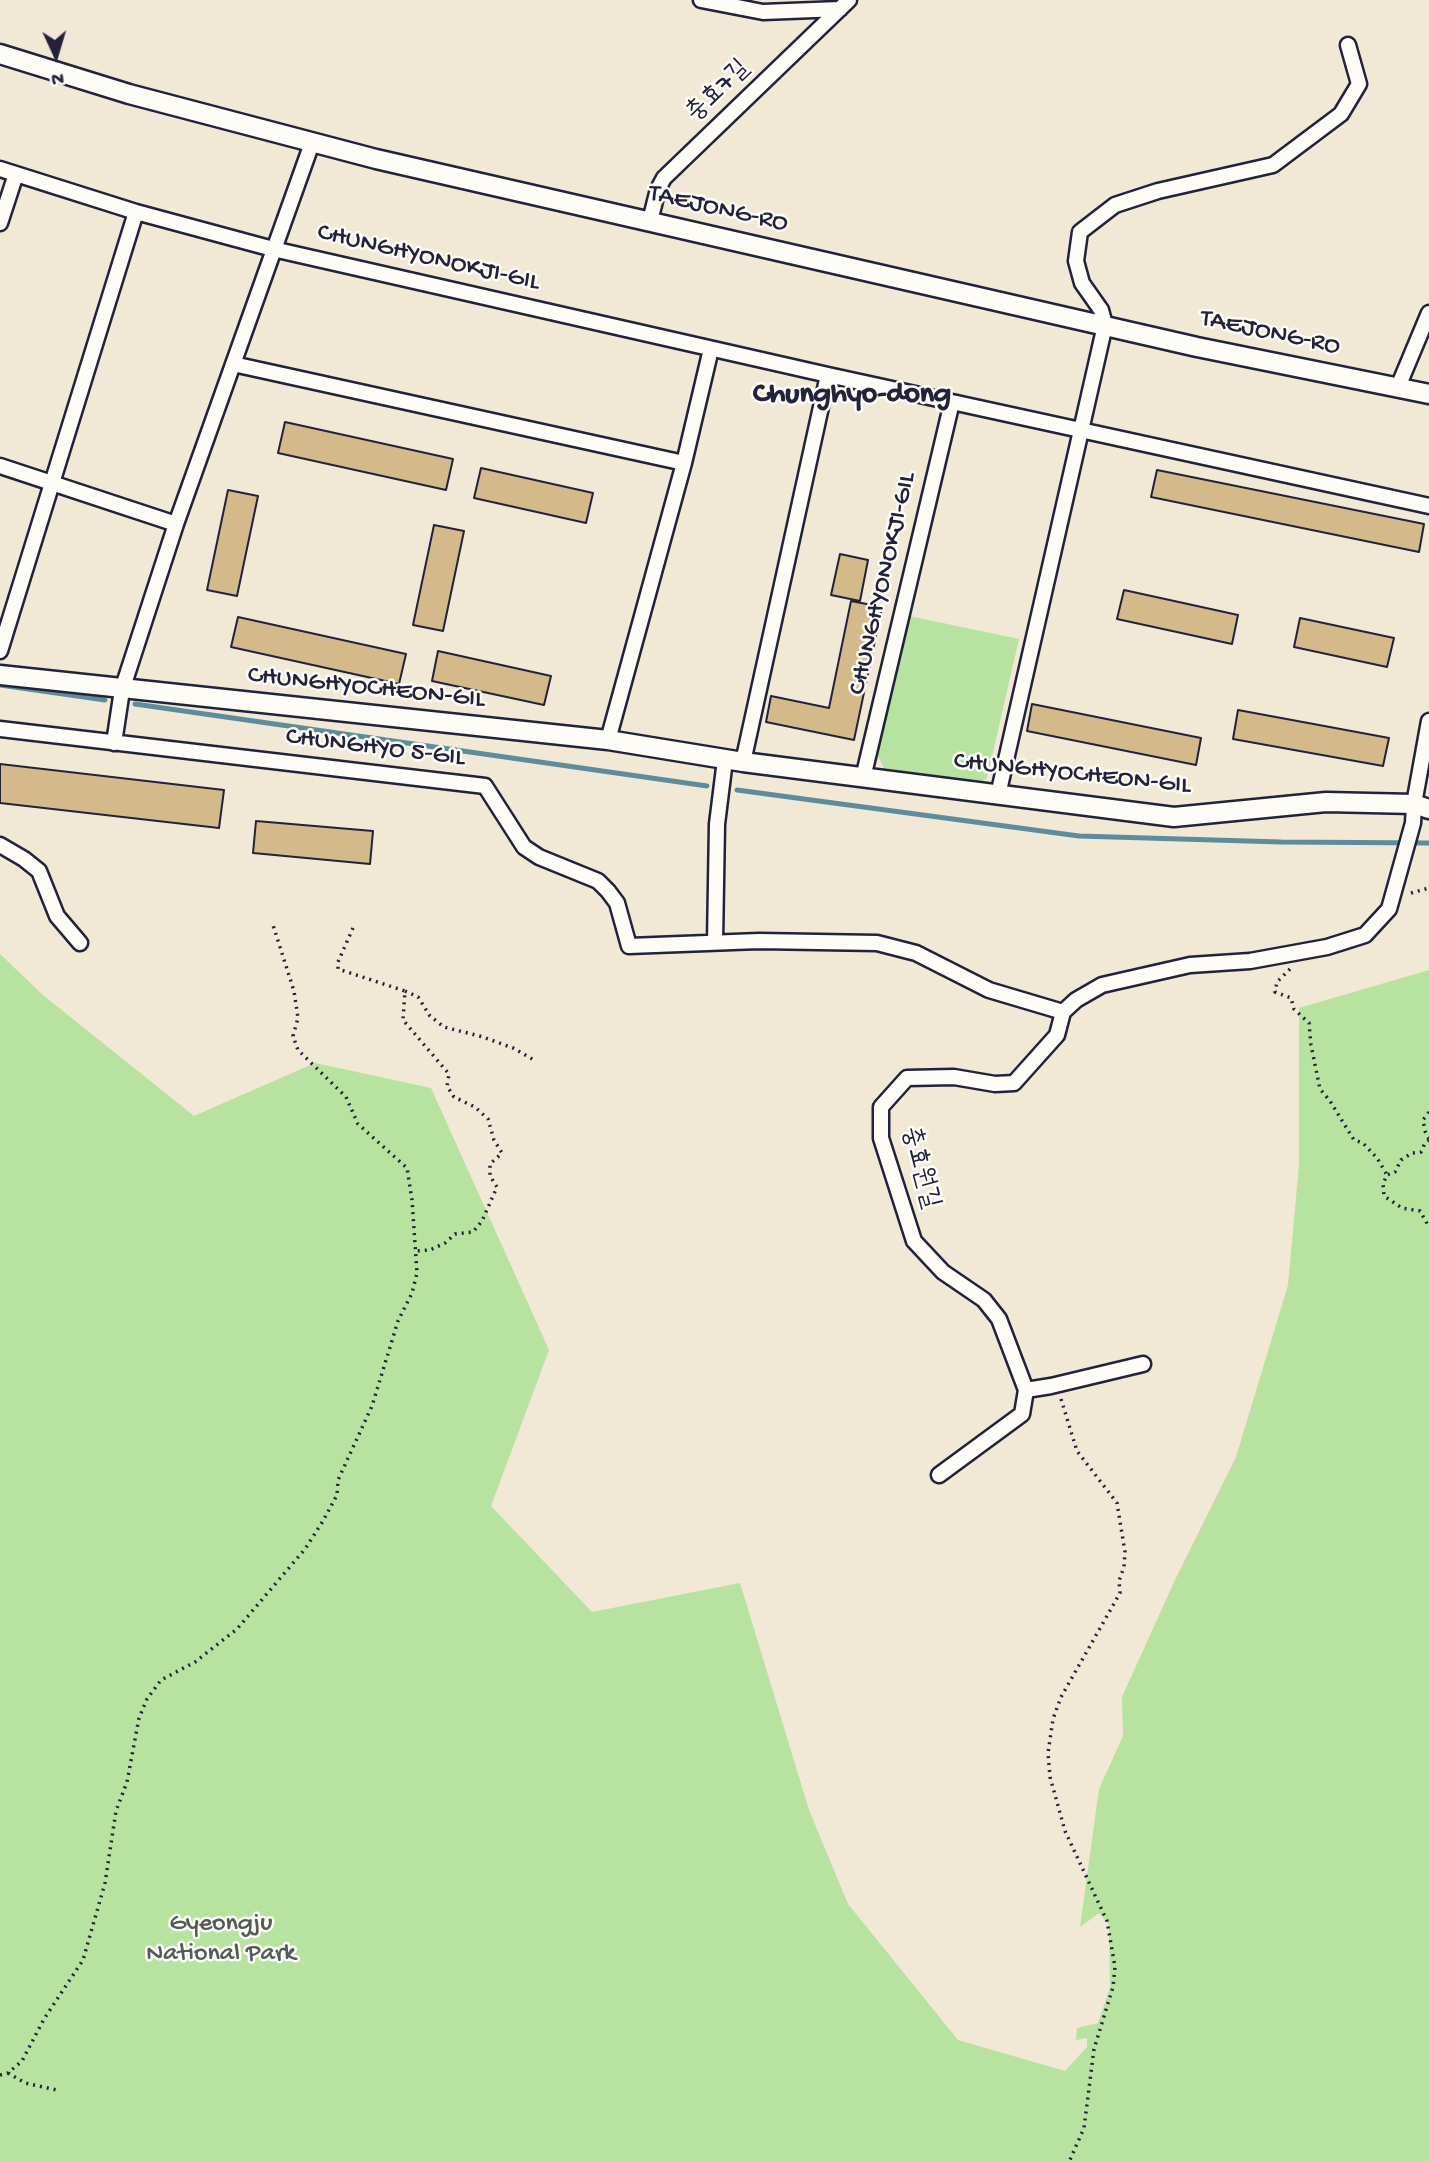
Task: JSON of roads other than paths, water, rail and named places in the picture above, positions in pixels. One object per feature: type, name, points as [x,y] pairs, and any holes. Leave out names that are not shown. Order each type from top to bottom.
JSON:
[{"type":"street","name":"충효7길","points":[[701,0],[763,12],[845,5]]},
{"type":"street","name":"충효7길","points":[[650,221],[658,189],[664,178],[845,5]]},
{"type":"street","points":[[998,795],[1105,325],[1101,310],[1082,284],[1076,261],[1080,232],[1115,205],[1158,191],[1273,165],[1341,114],[1359,84],[1348,45]]},
{"type":"street","name":"TAEJONG-RO","points":[[0,54],[129,94],[376,159],[1197,347],[1429,394]]},
{"type":"street","points":[[114,743],[122,690],[177,524],[312,143]]},
{"type":"street","name":"CHUNGHYONOKJI-GIL","points":[[0,169],[136,212],[273,249],[710,349],[1429,506]]},
{"type":"street","points":[[0,223],[16,174]]},
{"type":"street","points":[[0,651],[136,212]]},
{"type":"street","points":[[1398,387],[1429,313]]},
{"type":"street","points":[[608,740],[684,464],[710,349]]},
{"type":"street","points":[[233,364],[684,464]]},
{"type":"street","points":[[828,375],[717,824],[715,942],[835,940],[877,943],[916,953],[989,990],[1063,1012],[1076,1000],[1102,985],[1190,965],[1250,961],[1327,947],[1365,935],[1389,909],[1413,823],[1422,807],[1429,721]]},
{"type":"street","name":"CHUNGHYONOKJI-GIL","points":[[863,778],[952,402]]},
{"type":"street","points":[[0,466],[177,524]]},
{"type":"street","name":"CHUNGHYOCHEON-GIL","points":[[0,675],[608,740],[734,761],[1174,817],[1326,802],[1422,807]]},
{"type":"street","name":"CHUNGHYO 5-GIL","points":[[0,729],[485,786],[524,847],[598,881],[608,891],[617,903],[629,946],[715,942]]},
{"type":"street","points":[[0,845],[39,871],[57,916],[80,943]]},
{"type":"street","name":"충효원길","points":[[1027,1390],[999,1319],[984,1300],[943,1272],[914,1241],[880,1138],[881,1107],[907,1078],[954,1077],[995,1084],[1014,1083],[1057,1035],[1063,1012]]},
{"type":"street","points":[[939,1475],[1021,1414],[1027,1390],[1143,1364]]},
{"type":"waterway","points":[[0,685],[105,700]]},
{"type":"waterway","points":[[135,704],[707,786]]},
{"type":"waterway","points":[[737,790],[1079,836],[1429,843]]},
{"type":"district","name":"Chunghyo-dong","points":[[852,396]]},
{"type":"park label","name":"Gyeongju National Park","points":[[221,1940]]}]
